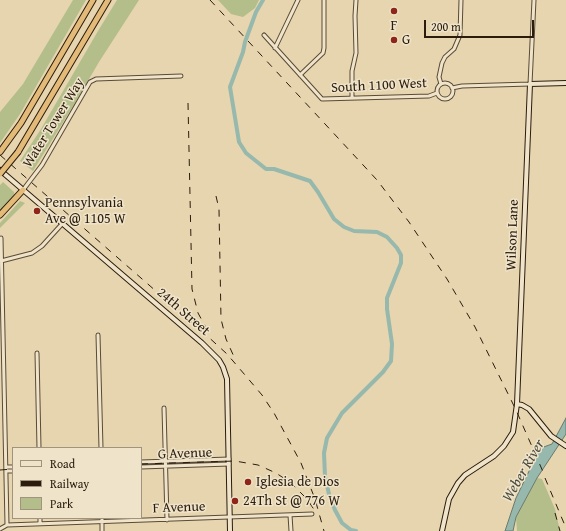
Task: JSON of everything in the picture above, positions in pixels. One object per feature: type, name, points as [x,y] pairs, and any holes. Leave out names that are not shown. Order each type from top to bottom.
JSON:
[{"type":"highway","points":[[0,152],[21,123],[93,0]]},
{"type":"highway","points":[[0,174],[18,152],[108,0]]},
{"type":"highway","points":[[0,215],[23,190]]},
{"type":"street","points":[[275,48],[298,0]]},
{"type":"street","points":[[264,35],[300,75],[323,53],[324,0]]},
{"type":"street","points":[[352,98],[352,71],[356,52],[356,0]]},
{"type":"street","points":[[441,84],[439,77],[442,63],[454,49],[460,35],[461,0]]},
{"type":"street","name":"Wilson Lane","points":[[442,531],[449,499],[453,490],[465,475],[494,456],[504,446],[512,432],[516,404],[534,0]]},
{"type":"street","name":"South 1100 West","points":[[300,75],[322,99],[429,96],[437,93]]},
{"type":"street","name":"Water Tower Way","points":[[23,190],[42,165],[90,82],[96,79],[181,76]]},
{"type":"street","points":[[446,83],[452,88],[452,95],[447,99],[441,98],[437,93],[437,89],[441,84],[446,83]]},
{"type":"street","points":[[452,88],[462,86],[566,83]]},
{"type":"street","name":"24th Street","points":[[0,170],[202,343],[219,360],[227,379],[230,531]]},
{"type":"street","points":[[1,260],[32,253],[42,246],[62,224]]},
{"type":"street","points":[[1,238],[2,359],[7,525]]},
{"type":"street","points":[[98,335],[101,447]]},
{"type":"street","points":[[37,353],[39,447]]},
{"type":"street","points":[[516,404],[522,405],[529,409],[551,436],[566,446]]},
{"type":"street","points":[[164,408],[166,520]]},
{"type":"street","points":[[0,446],[5,446]]},
{"type":"street","name":"G Avenue","points":[[142,462],[229,462]]},
{"type":"street","name":"G Avenue","points":[[142,467],[229,462]]},
{"type":"street","points":[[6,467],[12,466]]},
{"type":"street","points":[[6,471],[12,471]]},
{"type":"street","name":"F Avenue","points":[[0,529],[7,525],[102,520],[166,520],[312,514]]},
{"type":"street","points":[[290,515],[290,531]]},
{"type":"street","points":[[40,519],[40,524]]},
{"type":"street","points":[[102,520],[102,531]]},
{"type":"green space","points":[[73,0],[86,0],[20,114],[0,143],[0,112],[23,84]]},
{"type":"green space","points":[[117,0],[139,0],[99,62],[33,171],[20,161],[41,129]]},
{"type":"green space","points":[[218,0],[259,0],[255,8],[243,17],[231,14]]},
{"type":"green space","points":[[3,182],[14,192],[15,197],[0,213],[0,185]]},
{"type":"green space","points":[[20,201],[25,203],[0,228],[0,223]]},
{"type":"green space","points":[[537,478],[542,479],[555,509],[560,531],[517,531],[516,517]]},
{"type":"water","points":[[566,418],[566,434],[537,478],[516,517],[513,531],[505,531],[516,498],[532,465],[532,457],[541,448],[552,444]]},
{"type":"waterway","points":[[263,0],[256,12],[230,87],[239,142],[246,153],[266,169],[274,169],[310,181],[334,219],[344,227],[354,231],[377,232],[387,237],[401,255],[401,263],[387,298],[392,344],[391,361],[383,372],[342,413],[327,438],[324,453],[325,477],[335,510],[342,523],[351,530],[356,531]]},
{"type":"railway","points":[[210,0],[377,180],[409,222],[447,279],[475,327],[516,410],[544,474]]},
{"type":"railway","points":[[188,103],[192,289],[198,313],[210,335]]},
{"type":"railway","points":[[0,155],[227,354],[262,395],[274,413],[301,463],[315,499],[324,531]]},
{"type":"railway","points":[[216,196],[219,209],[221,319],[226,339],[235,359]]},
{"type":"railway","points":[[142,464],[235,461],[258,465],[276,473],[291,483],[307,499],[317,514]]},
{"type":"railway","points":[[0,470],[12,469]]},
{"type":"railway","points":[[545,478],[566,528]]},
{"type":"railway","points":[[555,513],[560,531]]},
{"type":"place","name":"F","points":[[394,11]]},
{"type":"place","name":"G","points":[[394,40]]},
{"type":"place","name":"Pennsylvania Ave @ 1105 W","points":[[37,211]]},
{"type":"place","name":"Iglesia de Dios","points":[[248,482]]},
{"type":"place","name":"24Th St @ 776 W","points":[[235,501]]},
{"type":"water label","name":"Weber River","points":[[524,471]]}]
